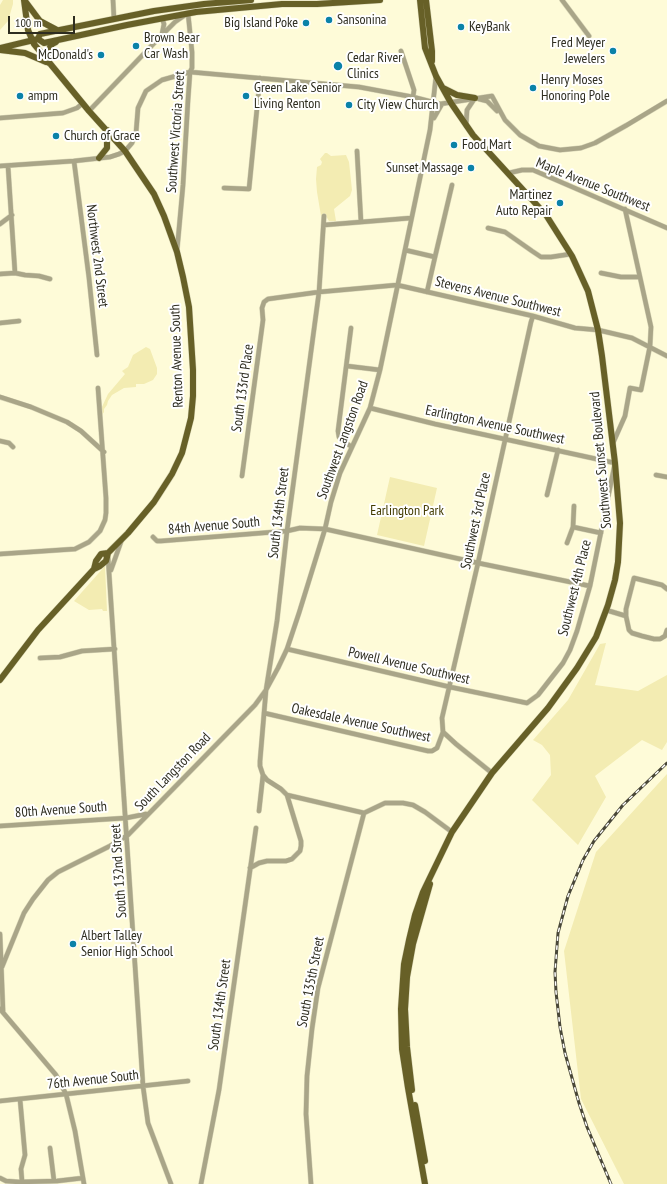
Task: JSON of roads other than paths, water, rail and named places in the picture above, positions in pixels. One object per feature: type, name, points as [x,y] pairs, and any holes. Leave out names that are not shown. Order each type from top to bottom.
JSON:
[{"type":"main road","points":[[24,0],[40,22],[57,30]]},
{"type":"main road","points":[[24,0],[27,24],[35,40]]},
{"type":"main road","points":[[35,40],[40,34],[154,11],[204,4],[251,0]]},
{"type":"main road","points":[[0,49],[35,40],[44,43],[188,13],[302,2],[380,0]]},
{"type":"main road","name":"Southwest Sunset Boulevard","points":[[420,0],[425,48],[436,76],[451,103],[466,126],[546,215],[571,254],[588,291],[598,330],[613,443],[620,511],[619,549],[615,580],[596,637],[577,668],[548,708],[492,773],[452,832],[423,892],[415,915],[408,940],[404,964],[400,1009],[402,1049],[425,1184]]},
{"type":"main road","name":"Southwest Sunset Boulevard","points":[[426,0],[432,51],[432,65]]},
{"type":"main road","name":"Renton Avenue South","points":[[0,680],[38,630],[94,569],[106,561],[108,553],[154,502],[172,474],[182,453],[191,418],[193,396],[189,307],[177,252],[164,216],[154,194],[125,151],[49,64],[35,40]]},
{"type":"main road","points":[[49,64],[48,55],[50,47],[59,40]]},
{"type":"main road","points":[[0,49],[25,53],[49,64]]},
{"type":"main road","points":[[443,88],[457,95],[475,98]]},
{"type":"main road","points":[[99,158],[107,148],[106,130]]},
{"type":"main road","name":"Southwest Sunset Boulevard","points":[[429,1184],[412,1088],[407,1047],[405,1009],[407,977],[413,944],[433,873]]},
{"type":"street","points":[[113,0],[114,19]]},
{"type":"street","points":[[562,0],[589,36]]},
{"type":"street","points":[[89,111],[162,34],[188,13]]},
{"type":"street","name":"Southwest Victoria Street","points":[[177,252],[190,72],[192,68],[188,13]]},
{"type":"street","points":[[162,18],[164,24],[162,34]]},
{"type":"street","points":[[401,51],[414,90],[413,97]]},
{"type":"street","points":[[0,166],[99,158],[117,155],[125,151],[132,143],[136,133],[138,108],[146,91],[162,80],[190,72],[359,87],[442,104],[492,96],[501,114]]},
{"type":"street","name":"Southwest Langston Road","points":[[266,690],[287,649],[325,529],[335,489],[370,408],[380,370],[432,121],[436,76]]},
{"type":"street","points":[[224,188],[249,189],[260,78]]},
{"type":"street","points":[[475,98],[487,101],[501,114],[514,131],[532,143],[553,149],[567,150],[581,148],[595,143],[627,126],[667,100]]},
{"type":"street","points":[[466,126],[467,110],[475,98]]},
{"type":"street","points":[[0,118],[63,113],[77,108],[83,103]]},
{"type":"street","name":"Southwest Langston Road","points":[[432,121],[442,104]]},
{"type":"street","points":[[357,151],[361,222]]},
{"type":"street","name":"Northwest 2nd Street","points":[[74,160],[97,355]]},
{"type":"street","points":[[8,166],[15,272]]},
{"type":"street","name":"Maple Avenue Southwest","points":[[509,173],[522,170],[533,170],[667,228]]},
{"type":"street","points":[[427,292],[452,185]]},
{"type":"street","points":[[613,443],[625,416],[630,388],[641,390],[650,346],[651,327],[625,209]]},
{"type":"street","points":[[0,224],[12,215]]},
{"type":"street","name":"South 134th Street","points":[[259,812],[263,775],[260,761],[266,690],[277,621],[287,531],[319,292],[324,216]]},
{"type":"street","points":[[324,225],[411,218]]},
{"type":"street","points":[[488,228],[505,232],[541,256],[551,257],[571,254]]},
{"type":"street","points":[[405,250],[435,258]]},
{"type":"street","points":[[0,274],[15,272],[50,279]]},
{"type":"street","points":[[601,273],[620,277],[640,277]]},
{"type":"street","name":"Stevens Avenue Southwest","points":[[264,302],[268,299],[319,292],[397,285],[533,316],[575,328],[598,330],[632,338],[667,356]]},
{"type":"street","name":"South 133rd Place","points":[[242,476],[263,320],[262,308],[264,302]]},
{"type":"street","name":"Southwest 3rd Place","points":[[443,732],[442,718],[533,316]]},
{"type":"street","points":[[0,323],[19,321]]},
{"type":"street","points":[[351,328],[338,431],[339,437],[352,447]]},
{"type":"street","points":[[347,366],[380,370]]},
{"type":"street","points":[[0,554],[75,549],[89,542],[100,531],[106,514],[104,452],[98,388]]},
{"type":"street","points":[[0,397],[31,407],[67,422],[81,431],[104,452]]},
{"type":"street","name":"Earlington Avenue Southwest","points":[[370,408],[435,424],[615,463]]},
{"type":"street","points":[[0,441],[13,447]]},
{"type":"street","points":[[547,495],[558,450]]},
{"type":"street","name":"Southwest 4th Place","points":[[527,703],[538,695],[563,663],[570,650],[577,631],[590,586],[615,463]]},
{"type":"street","points":[[656,475],[667,477]]},
{"type":"street","points":[[567,543],[573,527],[574,506]]},
{"type":"street","points":[[573,527],[601,533]]},
{"type":"street","name":"84th Avenue South","points":[[153,537],[161,541],[287,531],[300,528],[325,529],[590,586]]},
{"type":"street","points":[[110,574],[123,538]]},
{"type":"street","name":"South 132nd Street","points":[[108,553],[128,834],[143,1086],[148,1123],[171,1184]]},
{"type":"street","points":[[667,589],[662,585],[634,578],[626,609],[626,616],[632,633],[654,639],[660,639],[665,636],[667,630]]},
{"type":"street","points":[[606,610],[626,616]]},
{"type":"street","points":[[40,658],[60,657],[82,651],[115,649]]},
{"type":"street","name":"Powell Avenue Southwest","points":[[287,649],[450,687],[527,703]]},
{"type":"street","name":"South Langston Road","points":[[2,967],[24,913],[48,880],[58,872],[110,846],[128,834],[255,705],[266,690]]},
{"type":"street","name":"Oakesdale Avenue Southwest","points":[[264,713],[428,751],[435,750],[443,732]]},
{"type":"street","points":[[443,732],[492,773]]},
{"type":"street","points":[[250,868],[259,863],[286,861],[292,859],[300,851],[301,841],[287,795],[267,780],[263,775]]},
{"type":"street","points":[[287,795],[364,813],[385,803],[403,803],[413,805],[452,832]]},
{"type":"street","name":"South 135th Street","points":[[311,1184],[306,1114],[307,1076],[312,1029],[318,988],[364,813]]},
{"type":"street","name":"80th Avenue South","points":[[0,826],[126,818],[148,814]]},
{"type":"street","name":"South 134th Street","points":[[201,1184],[219,1090],[256,828]]},
{"type":"street","points":[[0,934],[2,967],[1,1010],[56,1075],[66,1094],[75,1130],[84,1184]]},
{"type":"street","name":"76th Avenue South","points":[[0,1101],[188,1081]]},
{"type":"street","points":[[20,1099],[25,1155],[21,1169],[22,1181]]},
{"type":"street","points":[[50,1148],[54,1181]]},
{"type":"street","points":[[0,1178],[12,1182],[54,1181],[83,1178]]},
{"type":"railway","points":[[611,1184],[587,1127],[565,1053],[556,992],[555,972],[558,933],[568,896],[583,860],[594,841],[623,805],[667,763]]},
{"type":"place","name":"Sansonina","points":[[329,20]]},
{"type":"place","name":"Big Island Poke","points":[[306,23]]},
{"type":"place","name":"KeyBank","points":[[461,27]]},
{"type":"place","name":"Brown Bear Car Wash","points":[[136,46]]},
{"type":"place","name":"Fred Meyer Jewelers","points":[[613,51]]},
{"type":"place","name":"McDonald's","points":[[101,55]]},
{"type":"place","name":"Cedar River Clinics","points":[[338,66]]},
{"type":"place","name":"Henry Moses Honoring Pole","points":[[533,88]]},
{"type":"place","name":"ampm","points":[[20,96]]},
{"type":"place","name":"Green Lake Senior Living Renton","points":[[246,96]]},
{"type":"place","name":"City View Church","points":[[349,105]]},
{"type":"place","name":"Church of Grace","points":[[56,136]]},
{"type":"place","name":"Food Mart","points":[[454,145]]},
{"type":"place","name":"Sunset Massage","points":[[471,168]]},
{"type":"place","name":"Martinez Auto Repair","points":[[560,203]]},
{"type":"place","name":"Albert Talley Senior High School","points":[[73,944]]},
{"type":"park label","name":"Earlington Park","points":[[407,511]]}]
